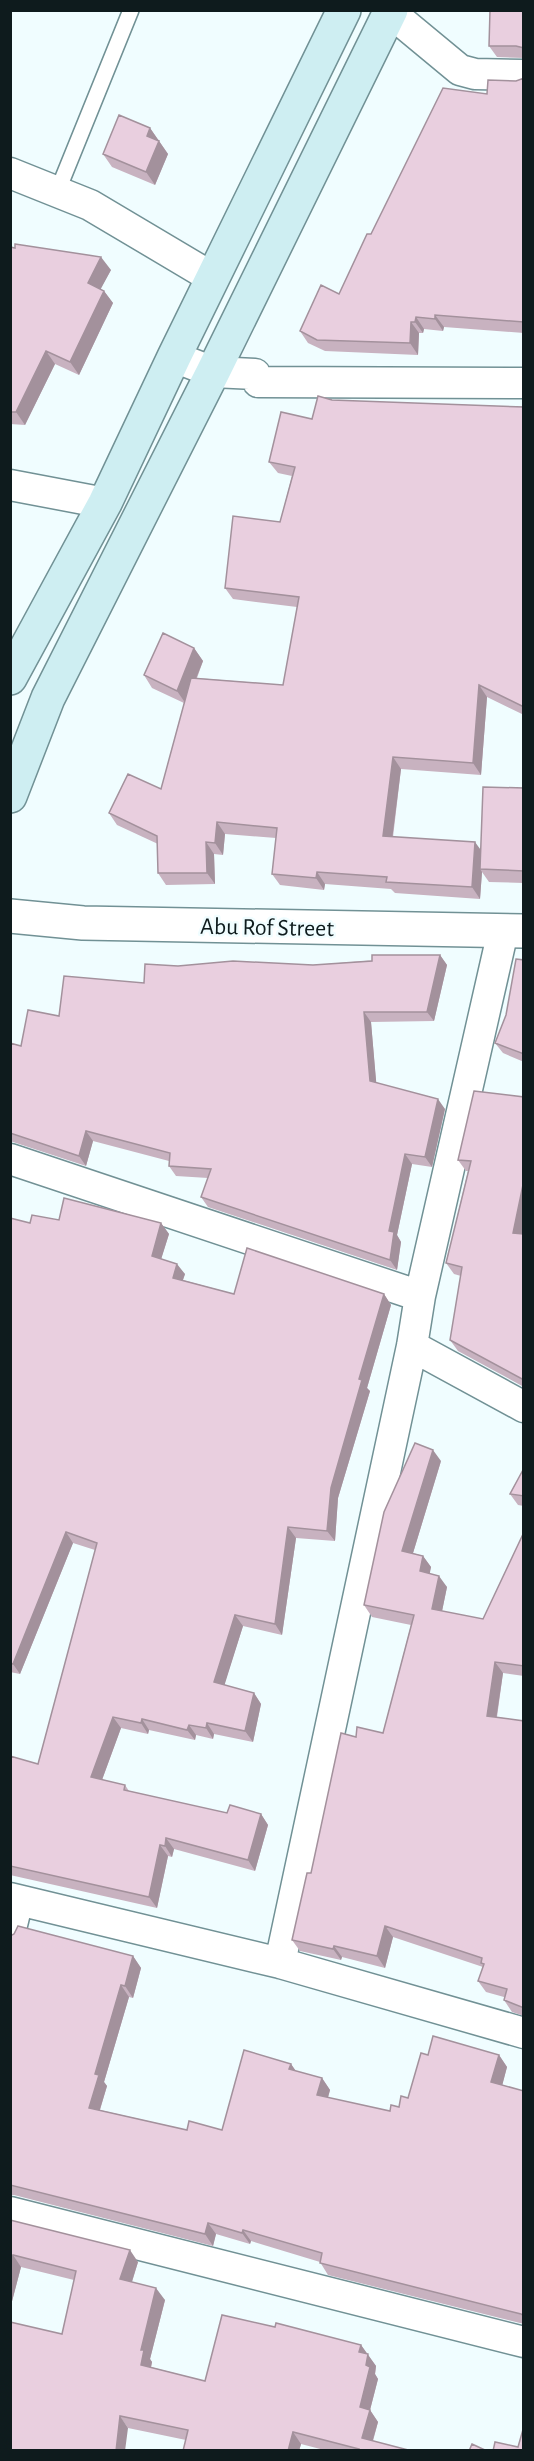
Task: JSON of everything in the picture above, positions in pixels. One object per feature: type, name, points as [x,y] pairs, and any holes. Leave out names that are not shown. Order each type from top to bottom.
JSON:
[{"type":"main road","points":[[10,678],[105,503],[344,10]]},
{"type":"main road","points":[[10,796],[48,698],[213,372],[391,11]]},
{"type":"street","points":[[391,11],[460,70],[475,74],[524,75]]},
{"type":"street","points":[[10,173],[58,190],[90,205],[213,278]]},
{"type":"street","points":[[174,357],[213,372],[255,374],[258,382],[524,383]]},
{"type":"street","points":[[10,485],[105,503]]},
{"type":"street","name":"Abu Rof Street","points":[[10,916],[83,923],[513,931]]},
{"type":"street","points":[[280,1963],[412,1346],[420,1296],[513,931]]},
{"type":"street","points":[[10,1159],[420,1296]]},
{"type":"street","points":[[412,1346],[524,1407]]},
{"type":"street","points":[[10,1933],[14,1899],[280,1963],[524,2032]]},
{"type":"street","points":[[10,2212],[524,2342]]},
{"type":"lane","points":[[58,190],[130,10]]},
{"type":"building","points":[[490,10],[524,10],[524,48],[489,46]]},
{"type":"building","points":[[524,78],[524,322],[435,315],[435,319],[416,317],[415,322],[411,322],[410,343],[317,340],[300,331],[321,285],[339,294],[367,234],[371,234],[443,88],[487,94],[488,80],[516,81]]},
{"type":"building","points":[[119,115],[150,128],[147,136],[159,141],[146,172],[103,154]]},
{"type":"building","points":[[15,244],[101,257],[88,283],[104,291],[70,362],[46,351],[16,412],[10,412],[10,247],[15,248]]},
{"type":"building","points":[[318,396],[332,400],[524,407],[524,707],[479,685],[473,763],[393,757],[383,836],[475,842],[472,887],[386,882],[387,877],[317,872],[316,878],[272,874],[277,828],[217,822],[215,843],[206,842],[207,873],[158,873],[157,836],[109,813],[128,774],[161,789],[191,678],[283,685],[299,597],[225,588],[233,516],[280,522],[295,467],[269,462],[281,412],[312,419]]},
{"type":"building","points":[[163,633],[194,648],[177,691],[144,675]]},
{"type":"building","points":[[483,787],[524,788],[524,871],[480,869]]},
{"type":"building","points":[[372,955],[440,955],[427,1012],[364,1012],[370,1081],[438,1099],[425,1157],[405,1154],[389,1231],[394,1232],[390,1260],[201,1197],[211,1169],[169,1166],[170,1153],[86,1131],[79,1156],[10,1133],[10,1043],[21,1046],[28,1010],[59,1016],[64,976],[144,983],[145,964],[178,966],[233,961],[313,965],[372,961]]},
{"type":"building","points":[[516,959],[524,960],[524,1054],[495,1043],[506,1015]]},
{"type":"building","points":[[474,1091],[524,1097],[524,1180],[513,1233],[524,1234],[524,1380],[450,1340],[462,1267],[446,1263],[471,1161],[458,1160]]},
{"type":"building","points":[[64,1198],[161,1223],[152,1256],[177,1264],[173,1278],[234,1294],[247,1248],[384,1294],[331,1488],[327,1531],[288,1527],[275,1624],[235,1615],[214,1682],[254,1693],[245,1731],[207,1723],[206,1728],[189,1725],[187,1730],[142,1719],[141,1723],[113,1717],[91,1777],[125,1785],[124,1790],[227,1813],[230,1805],[261,1814],[248,1860],[166,1838],[165,1846],[160,1845],[149,1897],[10,1866],[10,1756],[38,1764],[97,1543],[66,1532],[13,1664],[10,1663],[10,1218],[30,1223],[32,1215],[59,1220]]},
{"type":"building","points":[[415,1443],[433,1450],[402,1551],[423,1556],[420,1571],[439,1576],[432,1609],[483,1619],[524,1532],[524,1666],[495,1662],[487,1716],[524,1721],[524,2008],[504,2000],[507,1989],[478,1981],[484,1964],[481,1963],[482,1958],[385,1926],[377,1956],[334,1946],[333,1949],[292,1940],[307,1873],[311,1873],[341,1733],[356,1737],[357,1727],[383,1733],[414,1615],[364,1605],[384,1512]]},
{"type":"building","points":[[524,1468],[524,1496],[510,1494]]},
{"type":"building","points":[[18,1926],[133,1956],[125,1986],[121,1985],[95,2074],[99,2075],[89,2108],[187,2130],[189,2121],[222,2130],[244,2050],[291,2064],[289,2069],[322,2078],[317,2095],[390,2111],[391,2105],[399,2107],[401,2096],[408,2098],[421,2053],[428,2055],[433,2036],[499,2055],[491,2082],[524,2091],[524,2316],[320,2263],[322,2253],[243,2230],[242,2233],[208,2223],[205,2234],[10,2185],[10,1936],[14,1934]]},
{"type":"building","points":[[10,2220],[130,2250],[120,2279],[156,2288],[141,2350],[144,2350],[141,2365],[205,2381],[222,2315],[275,2327],[276,2323],[361,2345],[359,2352],[368,2354],[366,2365],[370,2367],[360,2407],[370,2410],[362,2438],[412,2451],[358,2451],[359,2449],[293,2432],[288,2451],[183,2451],[188,2430],[120,2416],[116,2451],[10,2451],[10,2322],[62,2334],[76,2271],[13,2255],[10,2264]]},
{"type":"building","points":[[524,2426],[524,2451],[493,2451],[495,2442],[518,2447]]},
{"type":"building","points":[[472,2444],[487,2451],[469,2451]]}]
